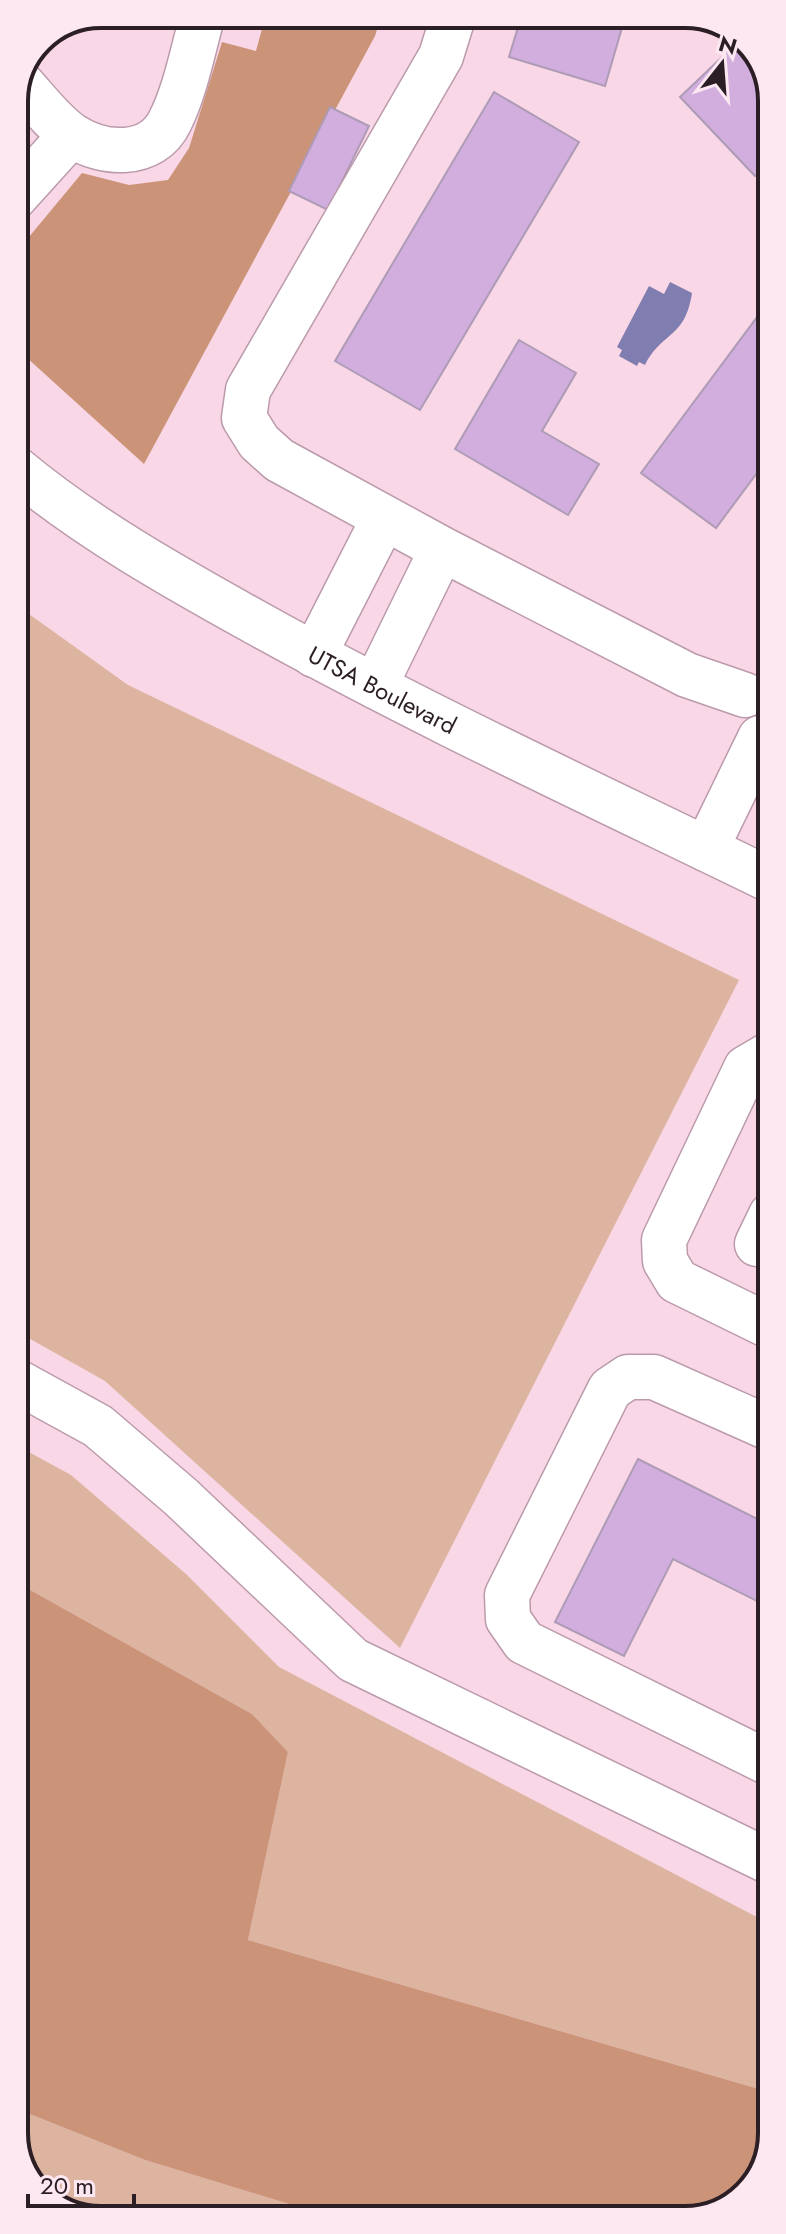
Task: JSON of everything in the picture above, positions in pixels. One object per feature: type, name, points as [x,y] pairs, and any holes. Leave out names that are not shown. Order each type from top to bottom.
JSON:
[{"type":"main road","points":[[29,91],[71,135],[100,148],[129,151],[151,144],[170,123],[199,28]]},
{"type":"main road","points":[[450,28],[441,56],[266,355],[248,390],[244,418],[259,442],[279,460],[442,549],[687,675],[757,687],[743,720],[758,734]]},
{"type":"main road","points":[[28,183],[71,135]]},
{"type":"main road","name":"UTSA Boulevard","points":[[28,479],[46,494],[185,582],[314,655],[758,874]]},
{"type":"main road","points":[[314,655],[384,518]]},
{"type":"main road","points":[[375,686],[442,549]]},
{"type":"main road","points":[[706,849],[758,753]]},
{"type":"main road","points":[[758,1061],[746,1068],[664,1240],[665,1261],[677,1281],[758,1321]]},
{"type":"main road","points":[[758,1423],[654,1377],[628,1377],[610,1389],[507,1595],[508,1619],[524,1642],[758,1758]]},
{"type":"main road","points":[[28,1388],[98,1426],[181,1497],[353,1660],[758,1856]]},
{"type":"shaded area","points":[[262,28],[378,28],[144,464],[28,359],[28,238],[82,173],[129,185],[168,180],[189,148],[222,42],[256,51]]},
{"type":"shaded area","points":[[670,282],[692,293],[689,308],[679,327],[645,365],[639,362],[637,366],[619,356],[622,350],[617,347],[649,286],[664,294]]},
{"type":"shaded area","points":[[28,613],[128,685],[739,980],[400,1648],[105,1381],[28,1338]]},
{"type":"shaded area","points":[[28,1452],[71,1475],[186,1574],[279,1667],[758,1918],[758,2089],[248,1940],[288,1752],[252,1714],[28,1589]]},
{"type":"shaded area","points":[[28,1589],[252,1714],[288,1752],[248,1940],[758,2089],[757,2147],[750,2165],[726,2194],[704,2204],[295,2206],[145,2160],[28,2113]]},
{"type":"shaded area","points":[[28,2113],[145,2160],[295,2206],[82,2204],[53,2188],[38,2170],[30,2152]]},
{"type":"building","points":[[518,28],[622,28],[605,86],[509,57]]},
{"type":"building","points":[[733,46],[746,60],[756,82],[758,173],[755,176],[680,97]]},
{"type":"building","points":[[494,92],[579,142],[420,410],[335,361]]},
{"type":"building","points":[[330,107],[369,126],[328,210],[289,191]]},
{"type":"building","points":[[758,316],[758,472],[716,528],[641,473]]},
{"type":"building","points":[[519,340],[576,373],[542,431],[599,464],[568,515],[455,449]]},
{"type":"building","points":[[638,1459],[758,1519],[758,1602],[673,1559],[624,1656],[555,1622]]}]
